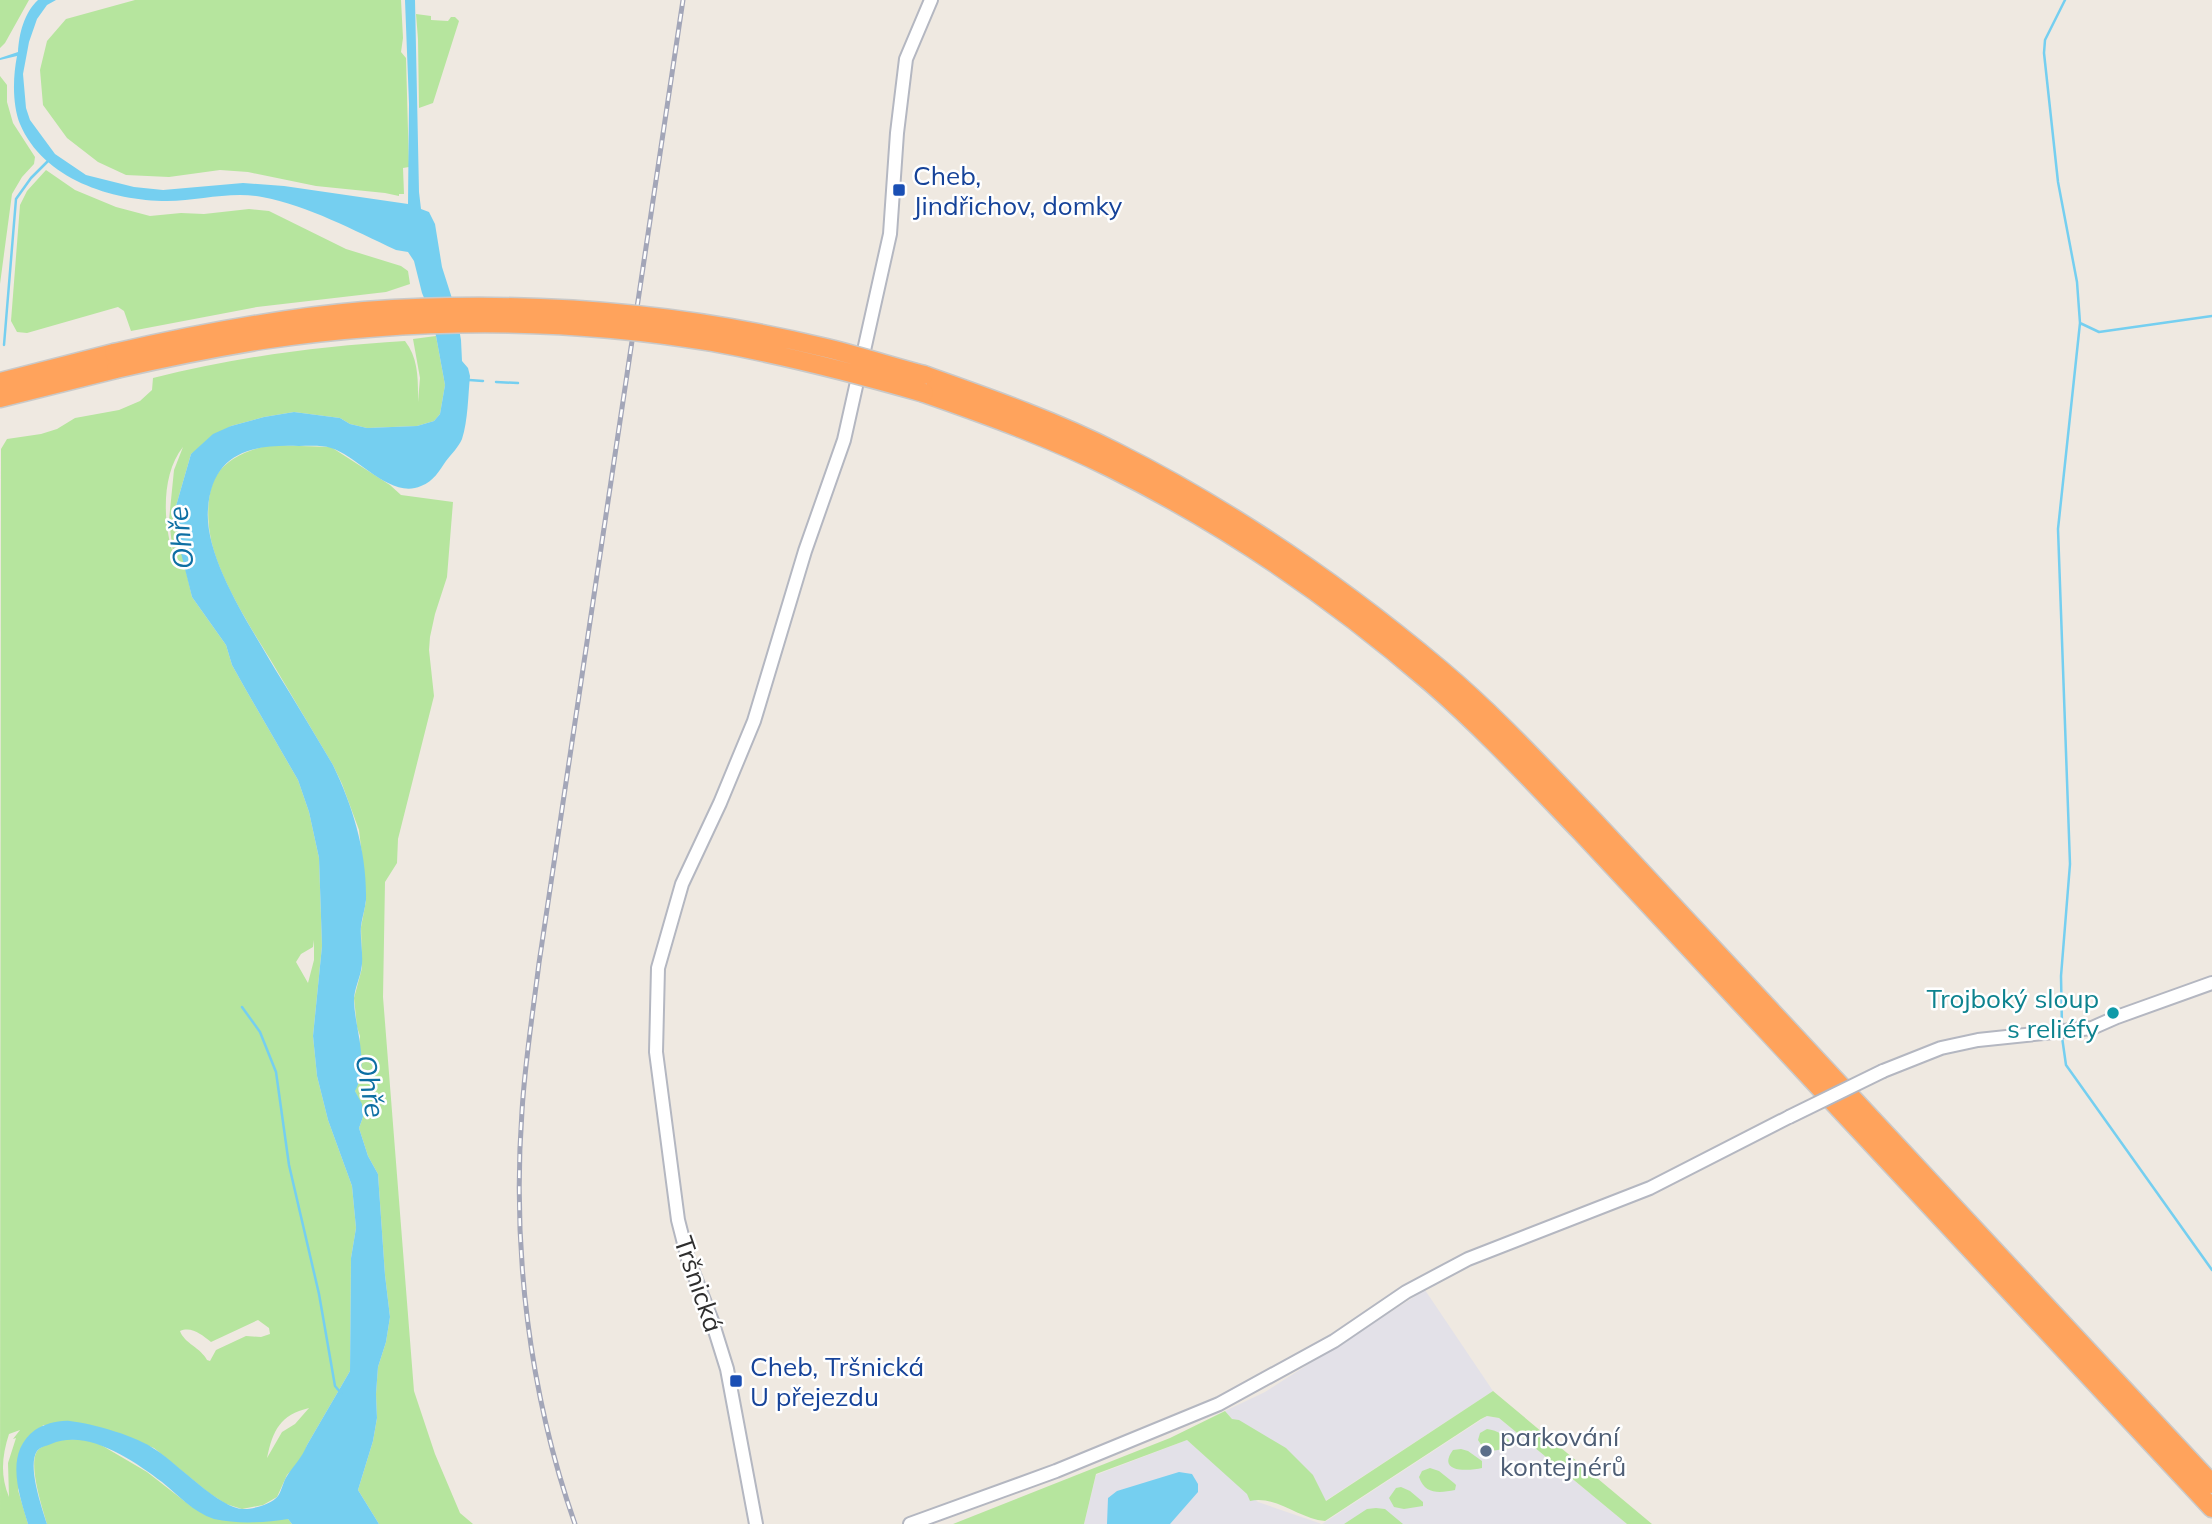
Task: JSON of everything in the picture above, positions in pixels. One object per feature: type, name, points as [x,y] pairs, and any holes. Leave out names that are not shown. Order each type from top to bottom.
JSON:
[{"type":"highway","points":[[0,398],[208,332],[311,317],[414,308],[526,307],[613,313],[714,326],[821,347],[924,384],[1007,405],[1115,451],[1201,498],[1270,541],[1330,582],[1442,671],[1512,737],[1595,822],[2212,1484]]},
{"type":"highway","points":[[0,382],[115,361]]},
{"type":"highway","points":[[924,384],[981,413],[1111,468],[1193,512],[1320,594],[1432,684],[1484,732],[1581,832],[2212,1508]]},
{"type":"street","name":"Tršnická","points":[[756,1524],[727,1369],[688,1259],[678,1220],[662,1110],[656,1042],[657,968],[682,884],[754,721],[805,551],[844,440],[890,234],[897,133],[906,59],[931,0]]},
{"type":"street","points":[[915,1522],[1056,1471],[1219,1404],[1334,1341],[1406,1292],[1468,1259],[1650,1188],[1883,1071],[1941,1048],[2092,1028],[2212,983]]},
{"type":"shaded area","points":[[1425,1290],[1493,1391],[1325,1501],[1313,1475],[1232,1419],[1225,1411],[1265,1392]]},
{"type":"shaded area","name":"parkování kontejnérů","points":[[1487,1416],[1499,1418],[1627,1524],[1322,1524]]},
{"type":"shaded area","points":[[1187,1440],[1258,1502],[1322,1524],[1084,1524],[1096,1475]]},
{"type":"green space","points":[[0,0],[29,0],[0,48]]},
{"type":"green space","points":[[135,0],[401,0],[401,52],[406,58],[409,167],[403,168],[404,194],[399,196],[316,186],[248,172],[220,170],[169,177],[126,175],[98,162],[67,138],[43,105],[40,70],[47,41],[66,19]]},
{"type":"green space","points":[[416,14],[431,16],[431,20],[448,21],[455,17],[459,21],[433,103],[419,108],[418,39]]},
{"type":"green space","points":[[0,76],[7,85],[7,102],[13,123],[35,157],[34,164],[12,194],[0,284]]},
{"type":"green space","points":[[46,170],[75,190],[116,207],[150,216],[249,209],[269,211],[346,249],[401,266],[408,271],[410,284],[386,292],[257,307],[131,331],[124,311],[118,307],[27,333],[17,332],[11,321],[20,205],[27,191]]},
{"type":"green space","points":[[436,336],[445,385],[440,414],[434,421],[417,426],[367,428],[350,424],[340,418],[294,412],[231,426],[191,454],[176,506],[179,541],[192,597],[226,645],[232,665],[298,780],[309,812],[319,858],[322,946],[313,1036],[317,1076],[328,1120],[352,1186],[356,1228],[351,1258],[350,1371],[307,1445],[303,1458],[287,1475],[277,1497],[263,1505],[242,1509],[226,1504],[154,1448],[100,1428],[43,1425],[18,1490],[28,1524],[0,1524],[1,449],[7,439],[41,434],[57,429],[75,418],[119,410],[140,401],[152,390],[153,378],[247,358],[310,349],[405,341],[415,363],[418,402],[420,378],[413,339]],"holes":[[[183,447],[174,470],[169,520],[173,553],[167,528],[166,499],[176,458]],[[314,940],[314,960],[308,983],[296,962],[301,954],[313,947]],[[258,1320],[269,1328],[270,1334],[261,1337],[246,1336],[216,1350],[210,1361],[185,1339],[180,1331],[193,1330],[211,1342]],[[309,1408],[295,1424],[282,1432],[267,1458],[275,1432],[291,1415]],[[20,1430],[13,1439],[16,1438],[8,1463],[9,1497],[3,1473],[9,1434]]]},
{"type":"green space","points":[[270,445],[331,447],[401,495],[453,502],[447,577],[430,637],[434,696],[398,839],[397,863],[385,882],[383,997],[414,1391],[435,1454],[460,1513],[473,1524],[379,1524],[358,1490],[373,1441],[377,1418],[378,1367],[390,1317],[378,1174],[368,1156],[359,1128],[363,1117],[355,1091],[360,1036],[354,998],[362,968],[361,927],[366,901],[359,830],[333,765],[226,582],[213,549],[208,520],[211,489],[221,469],[240,455]]},
{"type":"green space","points":[[1493,1391],[1652,1524],[1627,1524],[1499,1418],[1487,1416],[1325,1521],[1269,1501],[1250,1501],[1247,1494],[1187,1440],[1096,1474],[1084,1524],[953,1524],[1170,1438],[1225,1411],[1232,1419],[1239,1420],[1286,1448],[1313,1475],[1326,1501]]},
{"type":"green space","points":[[1487,1429],[1502,1434],[1513,1446],[1491,1451],[1484,1449],[1478,1440],[1480,1433]]},
{"type":"green space","points":[[65,1439],[89,1440],[101,1445],[147,1472],[192,1507],[288,1519],[292,1524],[47,1524],[35,1474],[35,1455],[44,1445]]},
{"type":"green space","points":[[1461,1449],[1482,1461],[1482,1468],[1463,1470],[1451,1467],[1449,1458],[1453,1450]]},
{"type":"green space","points":[[1430,1468],[1439,1471],[1454,1483],[1455,1490],[1439,1492],[1425,1487],[1419,1477],[1422,1471]]},
{"type":"green space","points":[[1401,1487],[1423,1502],[1423,1506],[1404,1509],[1394,1507],[1389,1498],[1396,1488]]},
{"type":"green space","points":[[1367,1509],[1385,1509],[1403,1524],[1344,1524]]},
{"type":"water","name":"Ohře","points":[[38,0],[56,0],[47,5],[37,19],[29,42],[23,74],[26,108],[30,120],[55,154],[86,175],[134,187],[163,190],[243,183],[284,186],[408,204],[409,104],[405,0],[415,0],[419,192],[421,209],[429,212],[435,224],[442,267],[456,311],[462,361],[470,376],[462,439],[433,479],[410,489],[386,482],[327,447],[281,446],[250,450],[226,464],[217,475],[208,509],[213,549],[221,570],[254,633],[333,765],[347,797],[361,847],[366,900],[361,926],[362,964],[354,1001],[362,1058],[355,1091],[362,1104],[363,1117],[359,1128],[368,1156],[378,1174],[390,1317],[378,1367],[377,1418],[373,1441],[358,1490],[379,1524],[292,1524],[288,1519],[232,1522],[214,1519],[193,1508],[162,1482],[124,1456],[94,1443],[79,1440],[65,1440],[43,1447],[37,1451],[34,1458],[36,1487],[47,1524],[28,1524],[18,1487],[17,1462],[25,1439],[43,1426],[66,1421],[127,1435],[148,1445],[212,1494],[234,1507],[248,1509],[262,1506],[278,1496],[350,1371],[351,1258],[356,1228],[352,1186],[328,1120],[317,1076],[313,1036],[322,946],[319,858],[309,812],[298,780],[232,665],[226,645],[192,597],[178,541],[176,506],[191,454],[213,434],[264,417],[294,412],[340,418],[350,424],[367,428],[417,426],[434,421],[440,414],[445,385],[430,312],[414,261],[408,252],[396,250],[330,219],[279,201],[250,195],[179,201],[124,197],[82,183],[62,173],[45,159],[31,143],[17,116],[14,90],[17,56],[0,60],[18,52],[23,24]]},
{"type":"water","points":[[1179,1472],[1192,1474],[1198,1484],[1198,1492],[1170,1524],[1107,1524],[1108,1498],[1117,1491]]},
{"type":"waterway","points":[[2062,1027],[2061,976],[2070,864],[2058,529],[2080,323],[2077,282],[2058,182],[2044,53],[2045,40],[2065,0]]},
{"type":"waterway","points":[[4,345],[16,199],[48,161]]},
{"type":"waterway","points":[[2080,323],[2099,332],[2212,316]]},
{"type":"waterway","points":[[469,380],[483,381]]},
{"type":"waterway","points":[[496,382],[518,383]]},
{"type":"waterway","points":[[242,1007],[260,1032],[276,1072],[289,1165],[319,1294],[335,1386],[341,1393]]},
{"type":"waterway","points":[[2062,1037],[2066,1065],[2212,1270]]},
{"type":"railway","points":[[575,1524],[546,1424],[528,1320],[520,1215],[522,1111],[539,963],[683,0]]},
{"type":"place","name":"Cheb, Jindřichov, domky","points":[[899,190]]},
{"type":"place","name":"Trojboký sloup s reliéfy","points":[[2113,1013]]},
{"type":"place","name":"Cheb, Tršnická U přejezdu","points":[[736,1381]]},
{"type":"place","name":"parkování kontejnérů","points":[[1486,1451]]}]
